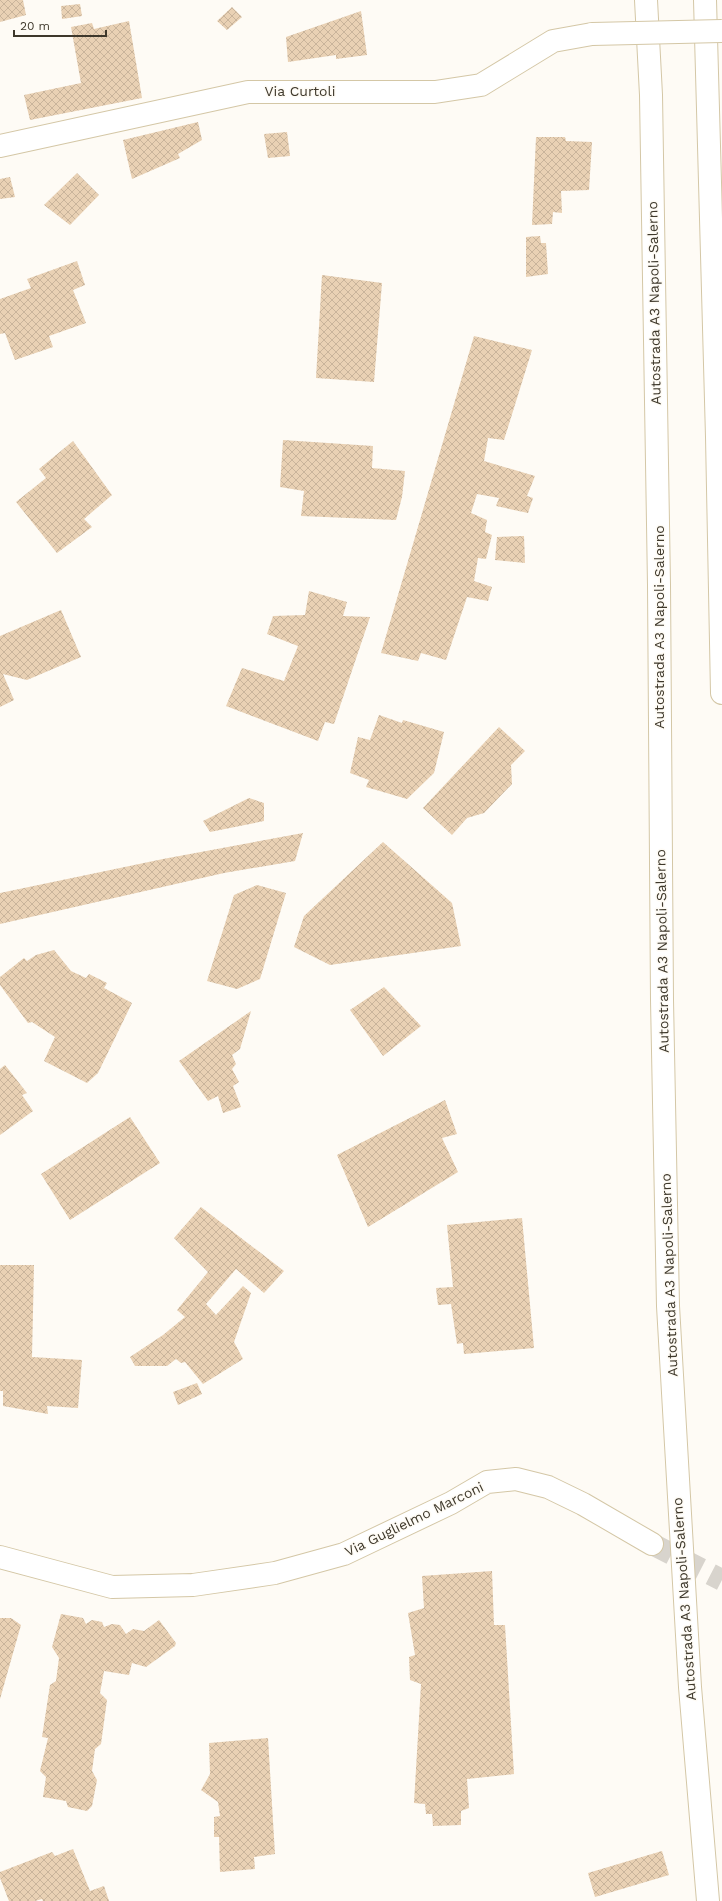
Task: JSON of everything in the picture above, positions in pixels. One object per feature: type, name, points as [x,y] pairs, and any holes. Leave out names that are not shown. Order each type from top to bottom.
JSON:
[{"type":"main road","name":"Autostrada A3 Napoli-Salerno","points":[[646,0],[651,103],[659,577],[662,1000],[668,1306],[690,1687],[708,1901]]},
{"type":"main road","points":[[705,0],[722,693]]},
{"type":"main road","name":"Via Curtoli","points":[[0,146],[248,92],[436,92],[481,85],[553,42],[592,34],[722,31]]},
{"type":"main road","name":"Via Guglielmo Marconi","points":[[0,1557],[112,1587],[193,1585],[275,1573],[344,1554],[451,1503],[487,1482],[516,1479],[548,1487],[583,1504],[652,1544]]},
{"type":"building","points":[[0,0],[23,0],[26,15],[0,22]]},
{"type":"building","points":[[80,4],[82,16],[62,19],[61,6]]},
{"type":"building","points":[[232,7],[242,17],[227,30],[217,21]]},
{"type":"building","points":[[361,11],[367,55],[336,59],[336,55],[288,62],[286,37]]},
{"type":"building","points":[[129,21],[142,98],[30,120],[24,95],[81,83],[71,27],[92,23],[94,29]]},
{"type":"building","points":[[198,122],[202,140],[178,154],[180,158],[132,179],[123,140]]},
{"type":"building","points":[[287,132],[290,156],[268,158],[264,134]]},
{"type":"building","points":[[536,137],[565,137],[566,141],[592,142],[589,190],[561,191],[562,213],[553,212],[552,224],[532,225]]},
{"type":"building","points":[[77,173],[99,195],[70,225],[44,205]]},
{"type":"building","points":[[10,177],[15,197],[0,199],[0,179]]},
{"type":"building","points":[[540,236],[541,243],[546,243],[548,274],[526,277],[526,237]]},
{"type":"building","points":[[77,261],[85,285],[73,290],[86,323],[49,336],[53,347],[15,360],[5,333],[0,334],[0,299],[31,288],[27,279]]},
{"type":"building","points":[[322,275],[382,283],[374,382],[316,378]]},
{"type":"building","points":[[474,336],[532,350],[504,440],[488,438],[484,461],[535,476],[527,496],[533,498],[528,513],[496,506],[499,498],[477,494],[471,513],[487,520],[485,532],[492,535],[486,559],[478,558],[474,581],[492,587],[488,601],[467,597],[446,660],[421,653],[418,661],[381,653]]},
{"type":"building","points":[[283,440],[373,446],[372,468],[405,471],[402,497],[396,520],[301,516],[304,491],[280,487]]},
{"type":"building","points":[[73,441],[112,495],[84,519],[92,527],[57,553],[16,502],[46,478],[39,469]]},
{"type":"building","points":[[524,536],[525,563],[495,560],[497,537]]},
{"type":"building","points":[[309,591],[347,602],[343,616],[370,617],[334,724],[325,722],[318,741],[226,706],[242,668],[284,681],[298,646],[267,634],[273,616],[305,615]]},
{"type":"building","points":[[61,610],[81,657],[27,680],[3,674],[14,700],[0,707],[0,636]]},
{"type":"building","points":[[379,715],[402,723],[403,720],[444,732],[434,773],[407,799],[366,787],[369,780],[350,773],[358,737],[370,740]]},
{"type":"building","points":[[499,727],[525,751],[511,765],[512,784],[484,813],[467,818],[452,835],[423,808]]},
{"type":"building","points":[[249,798],[264,803],[264,821],[210,832],[203,821]]},
{"type":"building","points":[[303,833],[295,861],[224,873],[0,924],[0,893],[163,859]]},
{"type":"building","points":[[383,842],[452,903],[461,946],[330,965],[294,947],[304,916]]},
{"type":"building","points":[[257,885],[286,893],[260,979],[237,989],[207,981],[234,895]]},
{"type":"building","points":[[54,950],[71,971],[86,978],[89,974],[107,983],[104,988],[132,1003],[98,1073],[87,1083],[44,1061],[55,1037],[32,1022],[28,1023],[0,985],[0,977],[24,958],[27,961],[36,955]]},
{"type":"building","points":[[384,987],[421,1026],[383,1056],[350,1010]]},
{"type":"building","points":[[251,1011],[240,1049],[232,1055],[236,1064],[232,1069],[239,1082],[233,1086],[241,1107],[223,1113],[218,1096],[208,1101],[179,1061]]},
{"type":"building","points":[[5,1065],[27,1093],[22,1095],[33,1111],[0,1135],[0,1069]]},
{"type":"building","points":[[445,1100],[457,1134],[442,1138],[458,1172],[368,1227],[337,1155]]},
{"type":"building","points":[[130,1117],[160,1163],[70,1220],[41,1174]]},
{"type":"building","points":[[201,1207],[284,1271],[264,1293],[236,1269],[206,1304],[216,1315],[243,1286],[251,1293],[234,1342],[243,1359],[203,1384],[185,1362],[181,1363],[176,1359],[167,1366],[135,1366],[130,1357],[163,1335],[185,1317],[177,1310],[208,1272],[174,1238]]},
{"type":"building","points":[[522,1218],[534,1348],[464,1354],[463,1343],[457,1344],[451,1304],[438,1305],[436,1288],[453,1287],[447,1225]]},
{"type":"building","points":[[0,1265],[34,1265],[32,1357],[82,1360],[78,1408],[47,1406],[48,1414],[3,1406],[3,1391],[0,1391]]},
{"type":"building","points":[[197,1383],[202,1394],[178,1405],[173,1392]]},
{"type":"building","points":[[492,1571],[494,1625],[505,1625],[514,1774],[467,1779],[469,1808],[461,1811],[461,1825],[433,1826],[432,1814],[426,1814],[425,1804],[414,1803],[421,1684],[410,1680],[409,1657],[415,1655],[408,1613],[424,1608],[422,1576]]},
{"type":"building","points":[[61,1614],[83,1618],[86,1624],[92,1620],[102,1622],[104,1627],[112,1624],[120,1625],[126,1634],[133,1629],[144,1631],[159,1620],[176,1643],[175,1646],[146,1667],[132,1663],[129,1675],[104,1671],[100,1693],[107,1700],[101,1744],[95,1749],[92,1771],[97,1780],[92,1806],[87,1811],[68,1807],[66,1801],[43,1797],[46,1777],[40,1771],[48,1738],[42,1737],[50,1685],[56,1681],[59,1658],[52,1647]]},
{"type":"building","points":[[0,1618],[11,1618],[21,1625],[0,1699]]},
{"type":"building","points":[[268,1738],[275,1854],[254,1857],[255,1869],[220,1872],[219,1837],[214,1837],[214,1817],[220,1816],[218,1802],[201,1790],[210,1774],[209,1743]]},
{"type":"building","points":[[73,1849],[90,1891],[104,1886],[109,1901],[43,1901],[42,1899],[35,1901],[9,1901],[0,1878],[0,1872],[52,1852],[55,1856]]},
{"type":"building","points":[[662,1851],[669,1875],[595,1897],[588,1873]]},
{"type":"tunnel","points":[[652,1544],[722,1580]]}]
